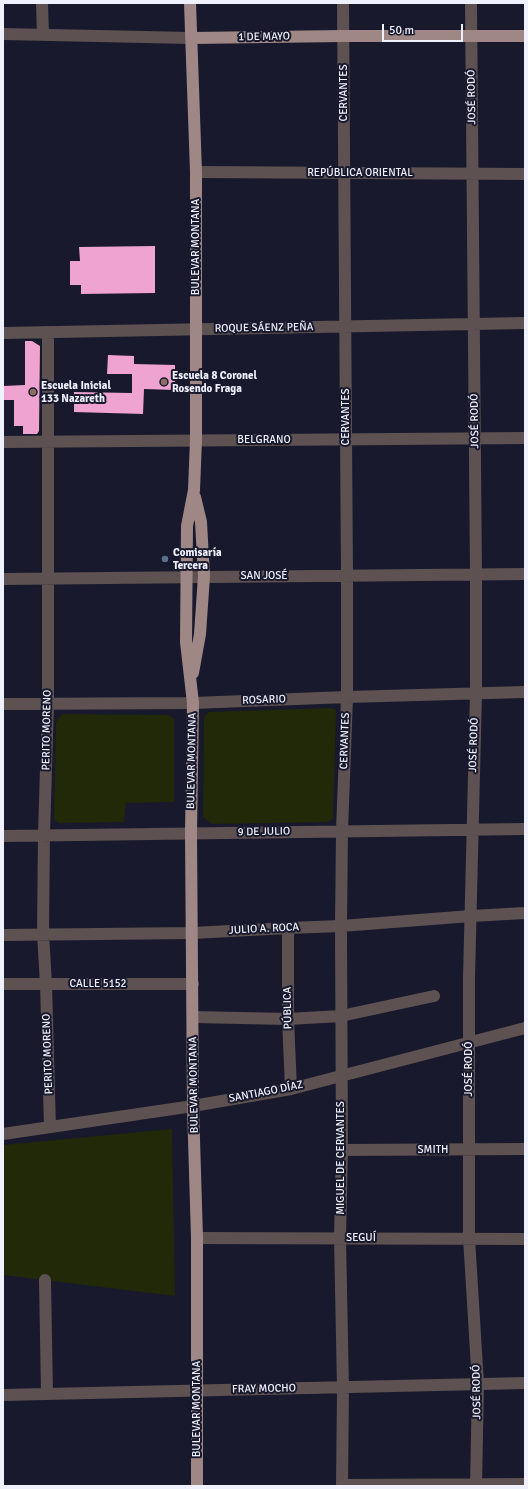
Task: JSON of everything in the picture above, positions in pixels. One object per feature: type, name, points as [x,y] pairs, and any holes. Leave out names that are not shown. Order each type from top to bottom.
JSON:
[{"type":"main road","name":"BULEVAR MONTANA","points":[[190,3],[196,172],[196,440],[194,490],[187,526],[186,642],[193,703],[191,833],[193,1106],[197,1238],[197,1486]]},
{"type":"main road","name":"1 DE MAYO","points":[[191,38],[525,36]]},
{"type":"main road","name":"BULEVAR MONTANA","points":[[191,684],[200,634],[204,576],[202,522],[194,490]]},
{"type":"street","points":[[42,3],[43,35]]},
{"type":"street","name":"CERVANTES","points":[[342,831],[347,697],[343,3]]},
{"type":"street","name":"JOSÉ RODÓ","points":[[471,3],[476,694],[469,978],[470,1042],[468,1149],[469,1238],[478,1384],[476,1485]]},
{"type":"street","name":"1 DE MAYO","points":[[3,34],[191,38]]},
{"type":"street","name":"REPÚBLICA ORIENTAL","points":[[196,172],[525,174]]},
{"type":"street","name":"ROQUE SÁENZ PEÑA","points":[[3,333],[525,323]]},
{"type":"street","name":"PERITO MORENO","points":[[48,332],[48,704],[43,934],[50,1127]]},
{"type":"street","name":"BELGRANO","points":[[3,442],[525,438]]},
{"type":"street","name":"SAN JOSÉ","points":[[3,579],[186,576],[525,574]]},
{"type":"street","name":"ROSARIO","points":[[3,704],[193,703],[525,692]]},
{"type":"street","name":"9 DE JULIO","points":[[3,836],[44,834],[525,829]]},
{"type":"street","name":"MIGUEL DE CERVANTES","points":[[342,831],[340,926],[342,1150],[340,1238],[343,1388],[342,1485]]},
{"type":"street","name":"JULIO A. ROCA","points":[[3,935],[192,933],[340,926],[471,916],[525,914]]},
{"type":"street","name":"PÚBLICA","points":[[288,928],[288,1019],[291,1089]]},
{"type":"street","name":"CALLE 5152","points":[[3,984],[192,984]]},
{"type":"street","points":[[193,1018],[288,1019],[341,1016],[434,996]]},
{"type":"street","name":"SANTIAGO DÍAZ","points":[[3,1134],[193,1106],[291,1089],[525,1028]]},
{"type":"street","name":"SMITH","points":[[342,1150],[525,1149]]},
{"type":"street","name":"SEGUÍ","points":[[197,1238],[525,1238]]},
{"type":"street","points":[[45,1280],[48,1394]]},
{"type":"street","name":"FRAY MOCHO","points":[[3,1395],[525,1383]]},
{"type":"street","points":[[342,1485],[525,1484]]},
{"type":"green space","points":[[331,708],[336,710],[333,819],[328,822],[212,824],[203,817],[204,717],[209,712]]},
{"type":"green space","points":[[62,714],[169,715],[174,719],[174,802],[126,803],[124,822],[59,823],[54,820],[56,722]]},
{"type":"green space","points":[[172,1129],[175,1296],[3,1275],[3,1145]]},
{"type":"building","points":[[155,246],[155,293],[81,294],[81,285],[70,285],[70,261],[80,261],[79,247]]},
{"type":"building","points":[[25,341],[32,341],[40,346],[39,431],[37,434],[23,434],[23,426],[14,426],[14,400],[3,400],[3,386],[25,385]]},
{"type":"building","points":[[108,355],[134,356],[134,364],[175,365],[175,390],[144,389],[143,414],[74,412],[74,392],[132,393],[132,374],[107,374]]},
{"type":"place","name":"Escuela 8 Coronel Rosendo Fraga","points":[[164,382]]},
{"type":"place","name":"Escuela Inicial 133 Nazareth","points":[[33,392]]},
{"type":"place","name":"Comisaría Tercera","points":[[165,559]]}]
